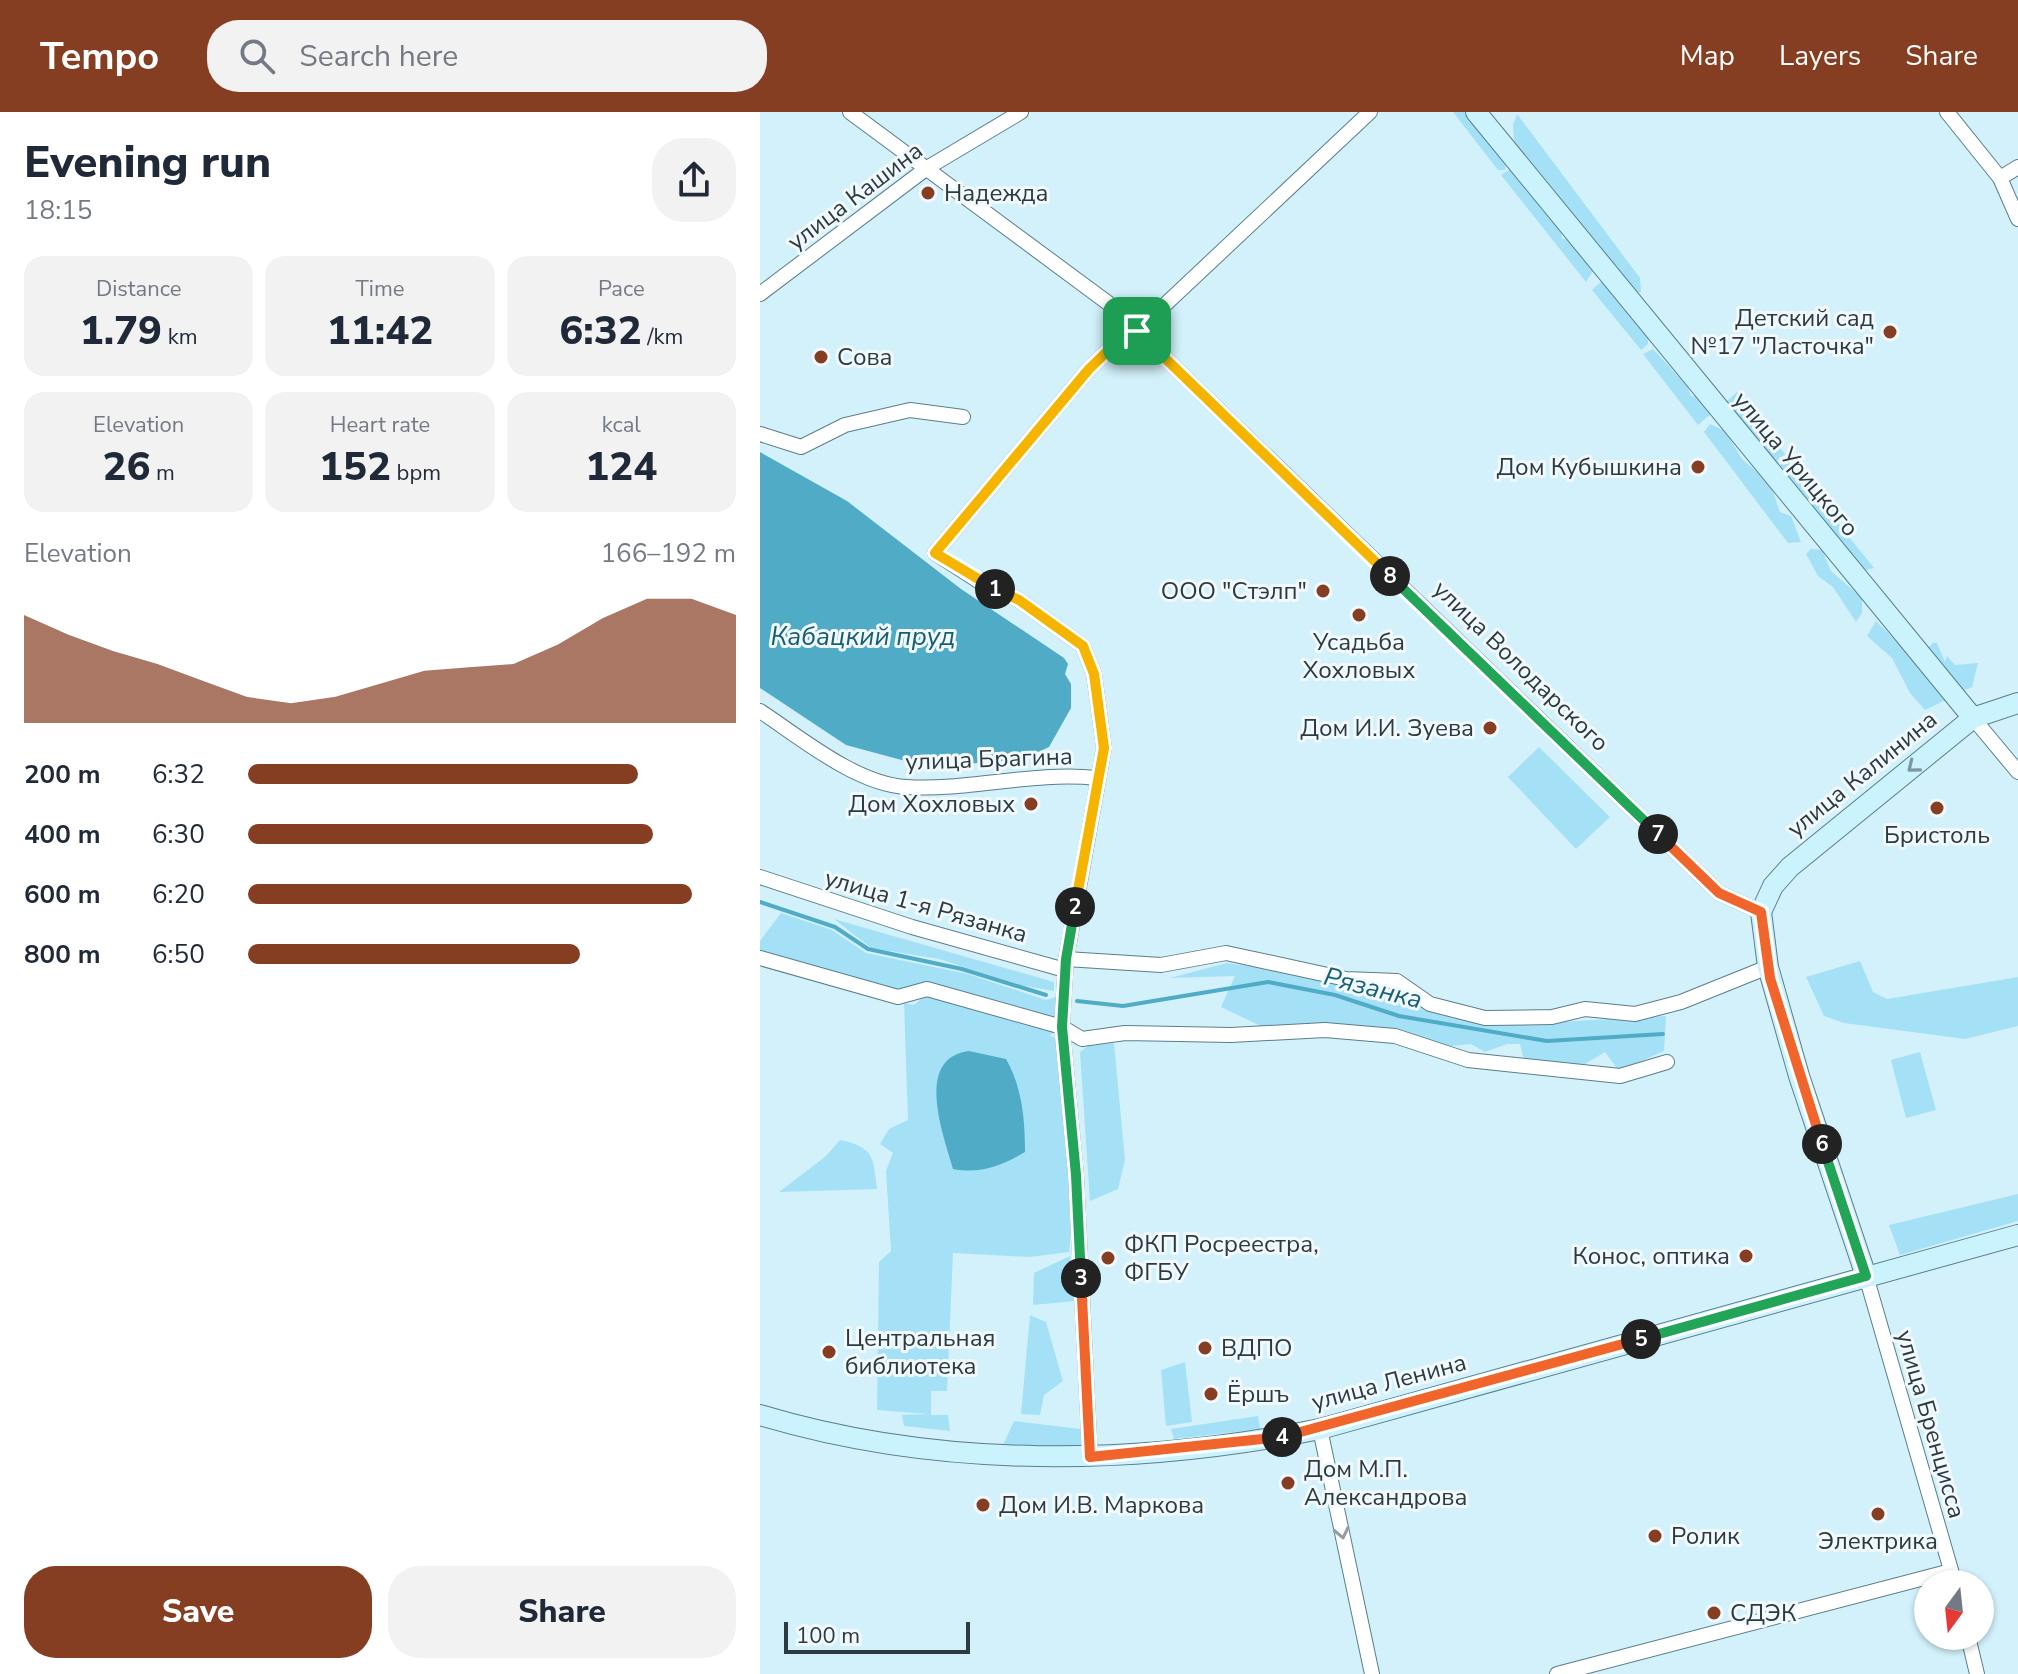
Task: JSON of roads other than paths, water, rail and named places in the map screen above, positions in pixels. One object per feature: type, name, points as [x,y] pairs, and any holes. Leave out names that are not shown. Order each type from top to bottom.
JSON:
[{"type":"main road","name":"улица Урицкого","points":[[1476,112],[1973,718]]},
{"type":"main road","name":"улица Калинина","points":[[1761,912],[1773,886],[1790,867],[1973,718],[2018,703]]},
{"type":"main road","points":[[1761,912],[1768,967],[1799,1076],[1866,1276]]},
{"type":"main road","name":"улица Ленина","points":[[760,1415],[885,1442],[1021,1455],[1090,1457],[1266,1440],[1320,1429],[2018,1235]]},
{"type":"street","name":"улица Володарского","points":[[850,112],[986,216],[1108,303],[1719,893],[1761,912]]},
{"type":"street","name":"улица Кашина","points":[[760,294],[927,168],[1021,112]]},
{"type":"street","points":[[1137,331],[1370,112]]},
{"type":"street","points":[[1947,112],[2000,178],[2018,219]]},
{"type":"street","points":[[2000,178],[2018,167]]},
{"type":"street","name":"улица Брагина","points":[[1090,1457],[1076,1175],[1062,1027],[1066,965],[1104,748],[1094,674],[1083,646],[1019,600],[980,582],[935,553],[1089,369],[1120,339],[1137,331]]},
{"type":"street","points":[[760,434],[801,447],[845,425],[910,410],[963,417]]},
{"type":"street","name":"улица Брагина","points":[[760,711],[847,769],[904,788],[1047,776],[1097,778]]},
{"type":"street","name":"улица Урицкого","points":[[1973,718],[2018,772]]},
{"type":"street","name":"улица 1-я Рязанка","points":[[760,877],[912,927],[1066,965],[1161,965],[1226,953],[1346,979],[1397,981],[1430,1004],[1485,1018],[1552,1017],[1585,1009],[1635,1014],[1681,1002],[1768,967]]},
{"type":"street","points":[[760,958],[898,997],[927,989],[1062,1027],[1082,1039],[1125,1033],[1173,1036],[1325,1030],[1395,1036],[1468,1060],[1620,1076],[1667,1062]]},
{"type":"street","name":"улица Бренцисса","points":[[1866,1276],[1951,1570]]},
{"type":"street","points":[[1320,1429],[1372,1674]]},
{"type":"street","points":[[1557,1674],[1914,1587]]},
{"type":"street","points":[[1971,1650],[1977,1674]]},
{"type":"water","name":"Кабацкий пруд","points":[[760,452],[847,501],[961,589],[1064,658],[1068,664],[1065,674],[1071,684],[1071,708],[1049,747],[1023,759],[920,765],[846,745],[760,688]]},
{"type":"water","points":[[969,1051],[1006,1059],[1019,1092],[1023,1115],[1025,1152],[982,1170],[953,1169],[937,1100],[937,1082],[942,1067],[952,1057]]},
{"type":"waterway","name":"Рязанка","points":[[760,902],[835,927],[868,949],[962,969],[1046,995]]},
{"type":"waterway","name":"Рязанка","points":[[1077,1001],[1123,1006],[1268,982],[1335,995],[1399,1016],[1547,1041],[1663,1034]]},
{"type":"place","name":"Надежда","points":[[928,193]]},
{"type":"place","name":"Детский сад №17 \"Ласточка\"","points":[[1890,332]]},
{"type":"place","name":"Сова","points":[[821,357]]},
{"type":"place","name":"Дом Кубышкина","points":[[1698,467]]},
{"type":"place","name":"ООО \"Стэлп\"","points":[[1323,591]]},
{"type":"place","name":"Усадьба Хохловых","points":[[1359,615]]},
{"type":"place","name":"Дом И.И. Зуева","points":[[1490,728]]},
{"type":"place","name":"Дом Хохловых","points":[[1031,804]]},
{"type":"place","name":"Бристоль","points":[[1937,808]]},
{"type":"place","name":"Конос, оптика","points":[[1746,1256]]},
{"type":"place","name":"ФКП Росреестра, ФГБУ","points":[[1108,1258]]},
{"type":"place","name":"ВДПО","points":[[1205,1348]]},
{"type":"place","name":"Центральная библиотека","points":[[829,1352]]},
{"type":"place","name":"Ёршъ","points":[[1211,1394]]},
{"type":"place","name":"Дом М.П. Александрова","points":[[1288,1483]]},
{"type":"place","name":"Дом И.В. Маркова","points":[[983,1505]]},
{"type":"place","name":"Электрика","points":[[1878,1514]]},
{"type":"place","name":"Ролик","points":[[1655,1536]]},
{"type":"place","name":"СДЭК","points":[[1714,1613]]}]
